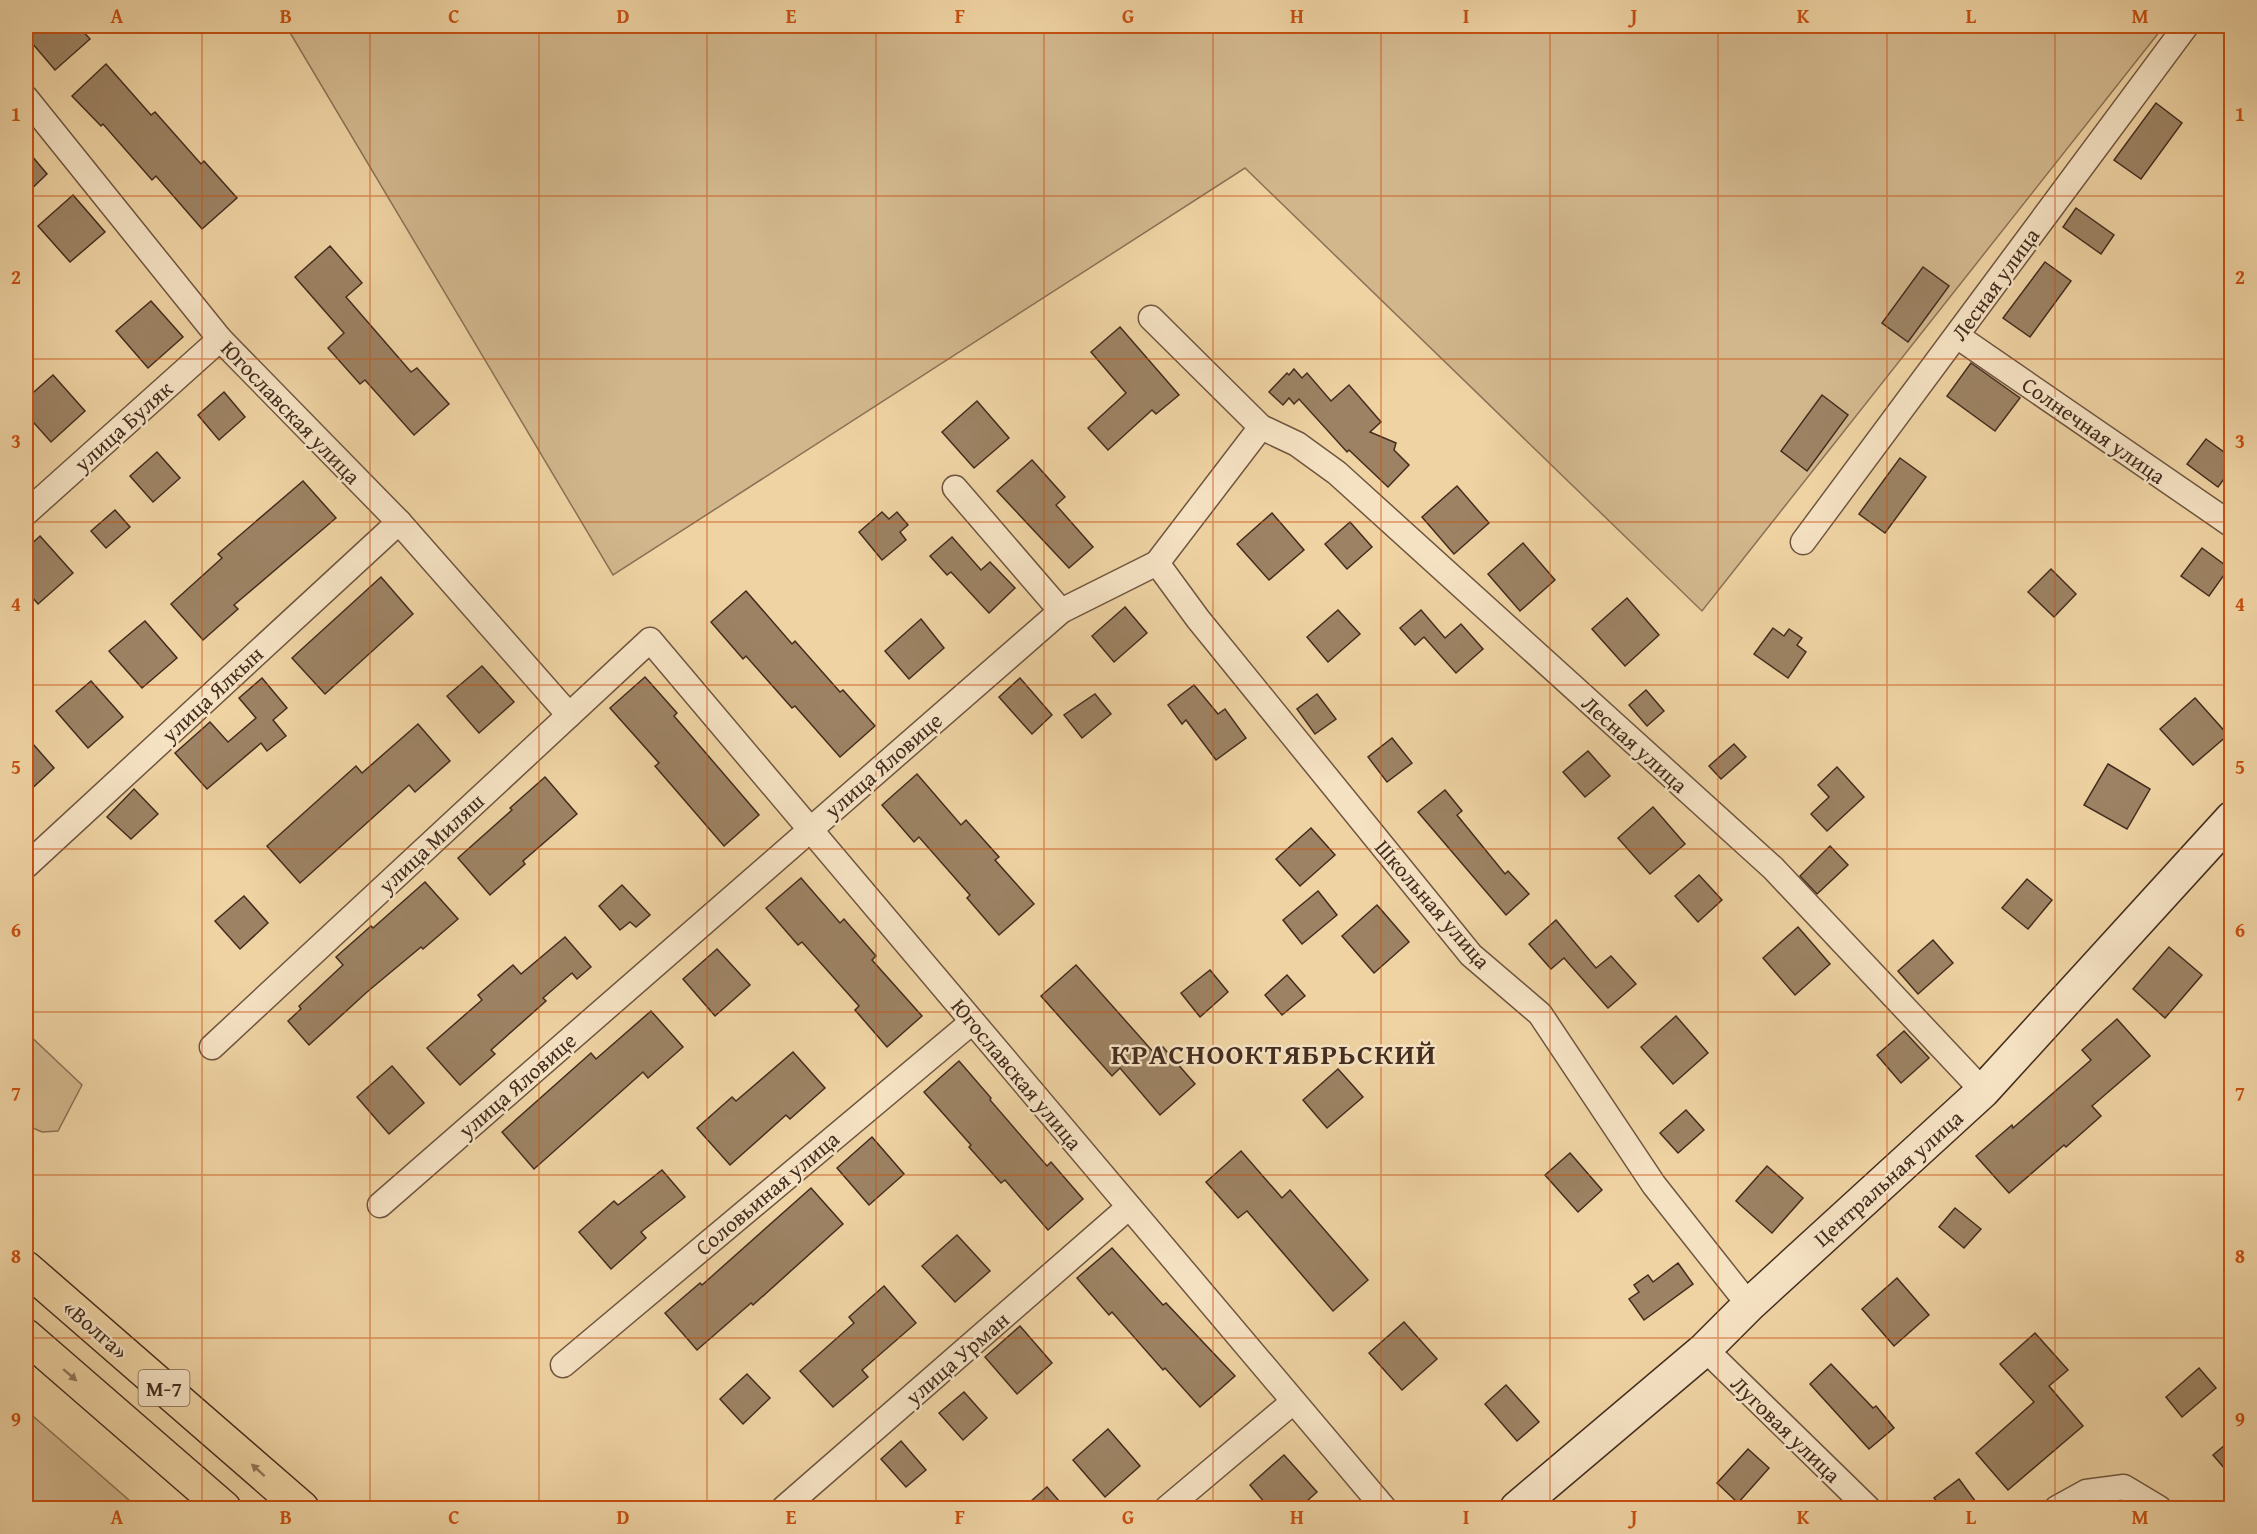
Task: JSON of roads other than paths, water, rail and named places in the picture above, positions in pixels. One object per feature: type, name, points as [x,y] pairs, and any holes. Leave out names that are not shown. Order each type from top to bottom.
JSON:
[{"type":"highway","name":"«Волга»","points":[[26,1268],[302,1509]]},
{"type":"highway","name":"М-7","points":[[26,1336],[224,1509]]},
{"type":"street","name":"Лесная улица","points":[[1803,542],[2186,26]]},
{"type":"street","name":"Югославская улица","points":[[26,98],[220,339],[399,522],[569,715]]},
{"type":"street","points":[[1151,318],[1261,427]]},
{"type":"street","name":"Солнечная улица","points":[[1957,336],[2232,525]]},
{"type":"street","name":"улица Буляк","points":[[26,513],[220,339]]},
{"type":"street","name":"Лесная улица","points":[[1261,427],[1297,444],[1337,474],[1773,868],[1983,1091]]},
{"type":"street","name":"улица Яловице","points":[[380,1205],[1061,611],[1156,562],[1261,427]]},
{"type":"street","points":[[955,488],[1061,611]]},
{"type":"street","name":"улица Ялкын","points":[[26,866],[399,522]]},
{"type":"street","name":"Школьная улица","points":[[1156,562],[1198,619],[1471,955],[1540,1014],[1654,1185],[1749,1305]]},
{"type":"street","name":"Югославская улица","points":[[650,640],[1384,1509]]},
{"type":"street","name":"улица Миляш","points":[[212,1047],[650,640]]},
{"type":"street","name":"Центральная улица","points":[[1517,1509],[1705,1349],[1749,1305],[1983,1091],[2232,818]]},
{"type":"street","name":"Соловьиная улица","points":[[562,1365],[972,1022]]},
{"type":"street","name":"улица Урман","points":[[784,1509],[1129,1207]]},
{"type":"street","name":"Луговая улица","points":[[1705,1349],[1868,1509]]},
{"type":"street","points":[[1167,1509],[1293,1402]]},
{"type":"street","points":[[2057,1509],[2086,1492],[2124,1487],[2159,1509]]},
{"type":"district","name":"КРАСНООКТЯБРЬСКИЙ","points":[[1274,1053]]}]
